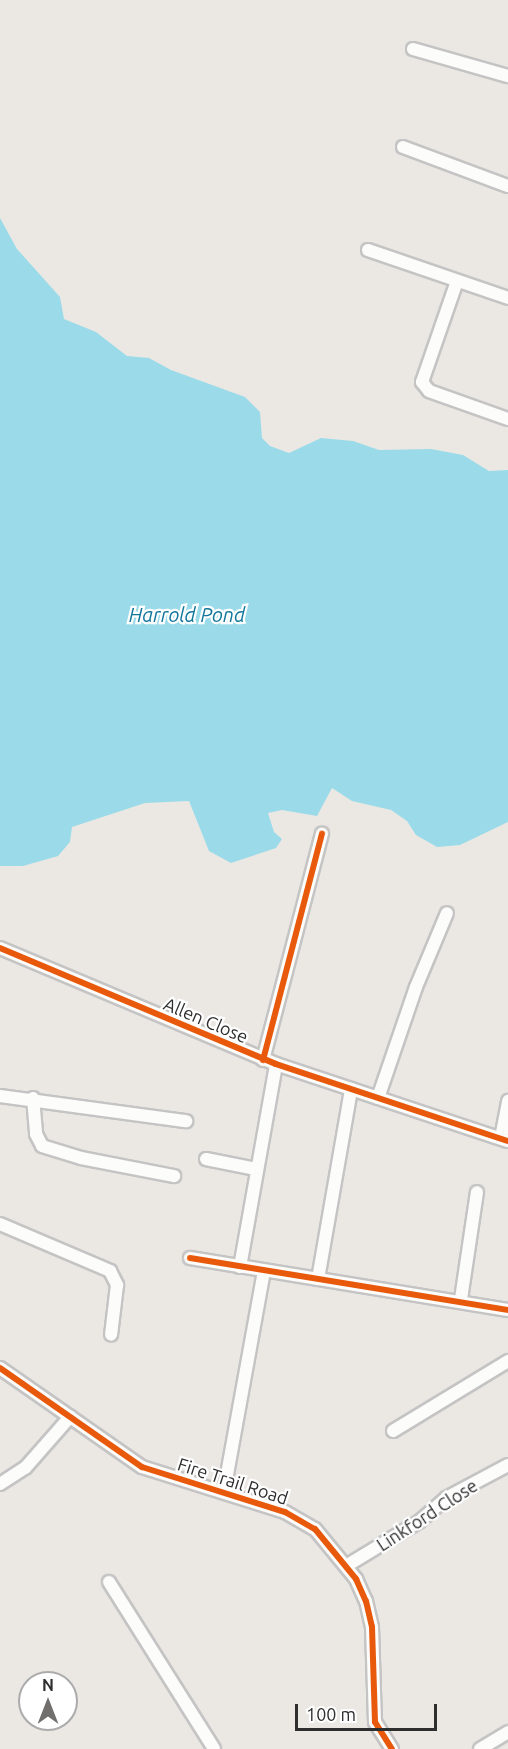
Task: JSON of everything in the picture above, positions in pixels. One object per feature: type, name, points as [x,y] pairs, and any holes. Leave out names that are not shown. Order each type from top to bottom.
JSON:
[{"type":"street","points":[[413,49],[508,76]]},
{"type":"street","points":[[403,147],[508,186]]},
{"type":"street","points":[[368,250],[508,298]]},
{"type":"street","points":[[457,280],[422,382],[429,391],[508,419]]},
{"type":"street","points":[[263,1060],[322,834]]},
{"type":"street","points":[[378,1098],[416,987],[447,913]]},
{"type":"street","name":"Allen Close","points":[[0,948],[263,1060],[504,1139]]},
{"type":"street","points":[[240,1267],[276,1064]]},
{"type":"street","points":[[318,1278],[351,1089]]},
{"type":"street","points":[[0,1096],[33,1098],[186,1120]]},
{"type":"street","points":[[33,1098],[36,1134],[42,1146],[81,1158],[174,1176]]},
{"type":"street","points":[[504,1139],[508,1101]]},
{"type":"street","points":[[206,1159],[256,1169]]},
{"type":"street","points":[[461,1299],[477,1192]]},
{"type":"street","points":[[0,1224],[110,1271],[117,1285],[111,1335]]},
{"type":"street","points":[[190,1258],[461,1299],[508,1310]]},
{"type":"street","points":[[224,1491],[264,1271]]},
{"type":"street","points":[[393,1431],[508,1361]]},
{"type":"street","name":"Fire Trail Road","points":[[0,1368],[142,1467],[224,1491],[306,1523],[346,1566],[368,1609],[375,1722],[392,1749]]},
{"type":"street","points":[[0,1484],[26,1467],[70,1418]]},
{"type":"street","name":"Linkford Close","points":[[346,1566],[420,1521],[446,1498],[508,1465]]},
{"type":"street","points":[[109,1582],[214,1749]]},
{"type":"street","points":[[480,1749],[508,1732]]},
{"type":"water","name":"Harrold Pond","points":[[0,218],[17,249],[60,297],[64,319],[96,332],[127,356],[149,358],[171,370],[245,397],[260,412],[262,438],[270,446],[289,453],[321,438],[353,441],[379,450],[431,449],[463,455],[489,471],[508,470],[508,822],[460,845],[437,847],[416,835],[407,821],[391,810],[352,801],[332,788],[317,816],[282,810],[268,813],[274,832],[282,839],[276,848],[231,863],[209,851],[189,801],[145,803],[72,827],[70,842],[58,856],[23,866],[0,866]]},
{"type":"cycle path","points":[[263,1060],[322,834]]},
{"type":"cycle path","points":[[0,948],[276,1064],[508,1141]]},
{"type":"cycle path","points":[[190,1258],[508,1310]]},
{"type":"cycle path","points":[[0,1368],[142,1467],[285,1512],[315,1529],[356,1579],[366,1601],[372,1627],[375,1722],[392,1749]]}]
